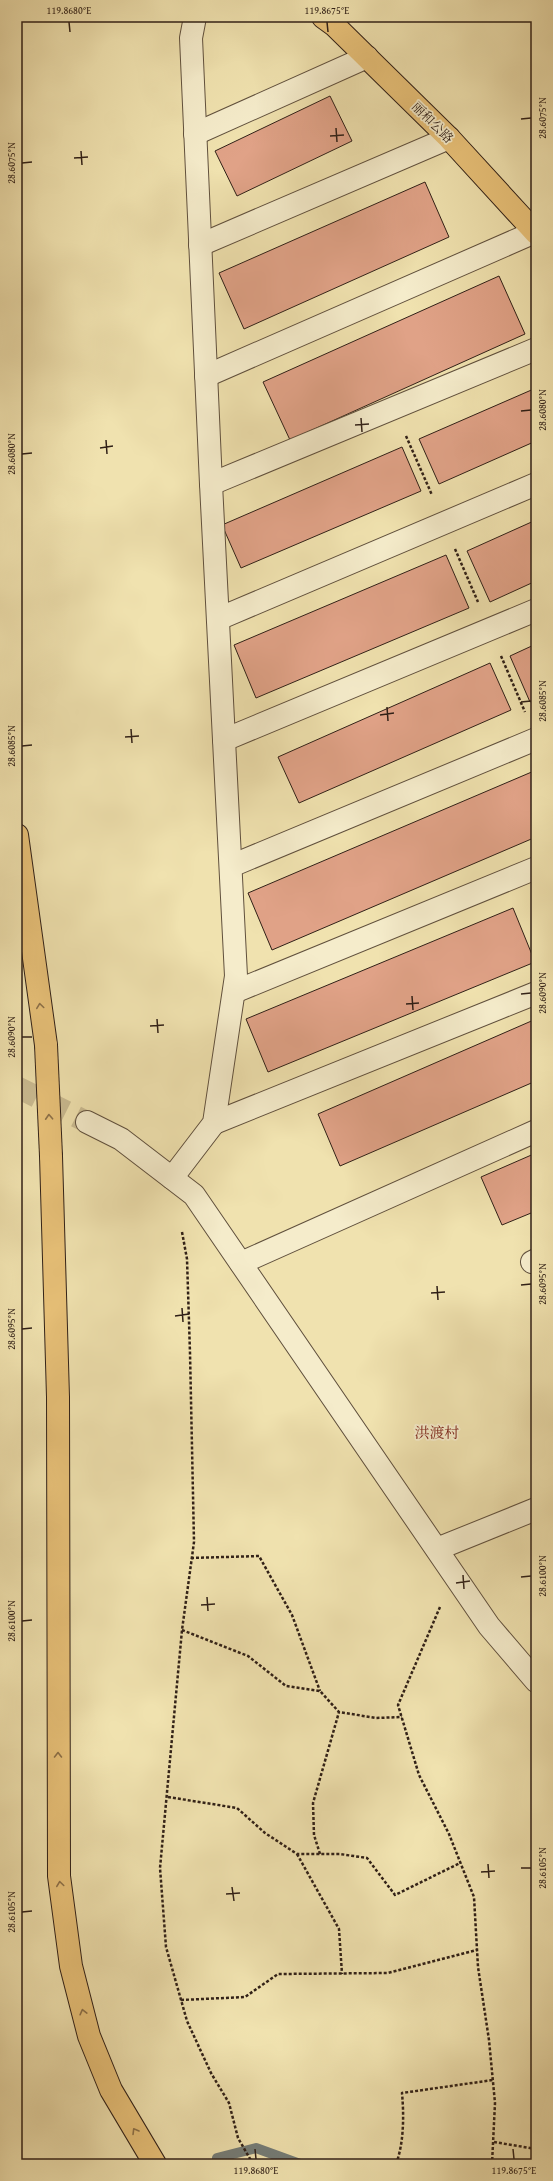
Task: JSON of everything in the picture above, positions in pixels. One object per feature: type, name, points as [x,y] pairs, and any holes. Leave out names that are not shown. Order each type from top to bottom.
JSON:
[{"type":"main road","name":"丽和公路","points":[[323,17],[334,25],[449,138],[535,233]]},
{"type":"main road","points":[[17,835],[46,1045],[51,1156],[58,1397],[59,1876],[71,1966],[89,2036],[111,2090],[155,2164]]},
{"type":"street","points":[[172,1178],[214,1123],[236,976],[195,134],[191,38],[195,17]]},
{"type":"street","points":[[195,134],[367,57]]},
{"type":"street","points":[[200,245],[449,138]]},
{"type":"street","points":[[206,376],[535,233]]},
{"type":"street","points":[[211,484],[536,349]]},
{"type":"street","points":[[218,619],[536,484]]},
{"type":"street","points":[[224,740],[536,610]]},
{"type":"street","points":[[231,866],[536,739]]},
{"type":"street","points":[[234,992],[536,868]]},
{"type":"street","points":[[214,1123],[536,993]]},
{"type":"street","points":[[87,1122],[121,1139],[194,1195],[489,1626],[536,1681]]},
{"type":"street","points":[[241,1263],[536,1131]]},
{"type":"street","points":[[436,1549],[536,1509]]},
{"type":"path","points":[[394,408],[527,715]]},
{"type":"path","points":[[182,1230],[187,1259],[194,1542],[182,1630],[168,1797],[160,1868],[166,1947],[187,2021],[211,2073],[229,2103],[238,2138],[252,2164]]},
{"type":"path","points":[[191,1558],[259,1556],[292,1615],[320,1691],[339,1712],[376,1718],[402,1717]]},
{"type":"path","points":[[454,1574],[398,1705],[419,1775],[449,1834],[474,1897],[477,1950],[495,2103],[492,2164]]},
{"type":"path","points":[[182,1630],[248,1656],[286,1686],[320,1691]]},
{"type":"path","points":[[320,1854],[314,1835],[313,1803],[339,1712]]},
{"type":"path","points":[[168,1797],[237,1808],[265,1833],[297,1854],[339,1929],[342,1974]]},
{"type":"path","points":[[297,1854],[340,1854],[367,1858],[395,1895],[460,1863]]},
{"type":"path","points":[[181,2000],[245,1997],[278,1974],[388,1973],[477,1950]]},
{"type":"path","points":[[396,2164],[399,2157],[404,2114],[402,2093],[493,2080]]},
{"type":"path","points":[[494,2142],[536,2149]]},
{"type":"building","points":[[330,96],[352,141],[237,196],[215,151]]},
{"type":"building","points":[[425,182],[449,237],[244,329],[219,273]]},
{"type":"building","points":[[499,276],[525,334],[290,440],[263,382]]},
{"type":"building","points":[[536,388],[536,441],[439,484],[419,439]]},
{"type":"building","points":[[402,447],[421,491],[241,568],[222,525]]},
{"type":"building","points":[[536,520],[536,581],[490,602],[467,551]]},
{"type":"building","points":[[446,555],[469,608],[256,698],[234,645]]},
{"type":"building","points":[[536,644],[536,699],[530,702],[510,656]]},
{"type":"building","points":[[490,663],[511,710],[299,803],[278,757]]},
{"type":"building","points":[[534,771],[536,776],[536,837],[272,950],[248,893]]},
{"type":"building","points":[[513,908],[535,962],[268,1072],[246,1019]]},
{"type":"building","points":[[536,1019],[536,1081],[340,1166],[318,1114]]},
{"type":"building","points":[[536,1153],[536,1211],[502,1225],[481,1177]]},
{"type":"waterway","points":[[217,2158],[256,2148],[300,2164]]},
{"type":"tunnel","points":[[17,1087],[87,1122]]},
{"type":"district","name":"洪渡村","points":[[437,1433]]}]
